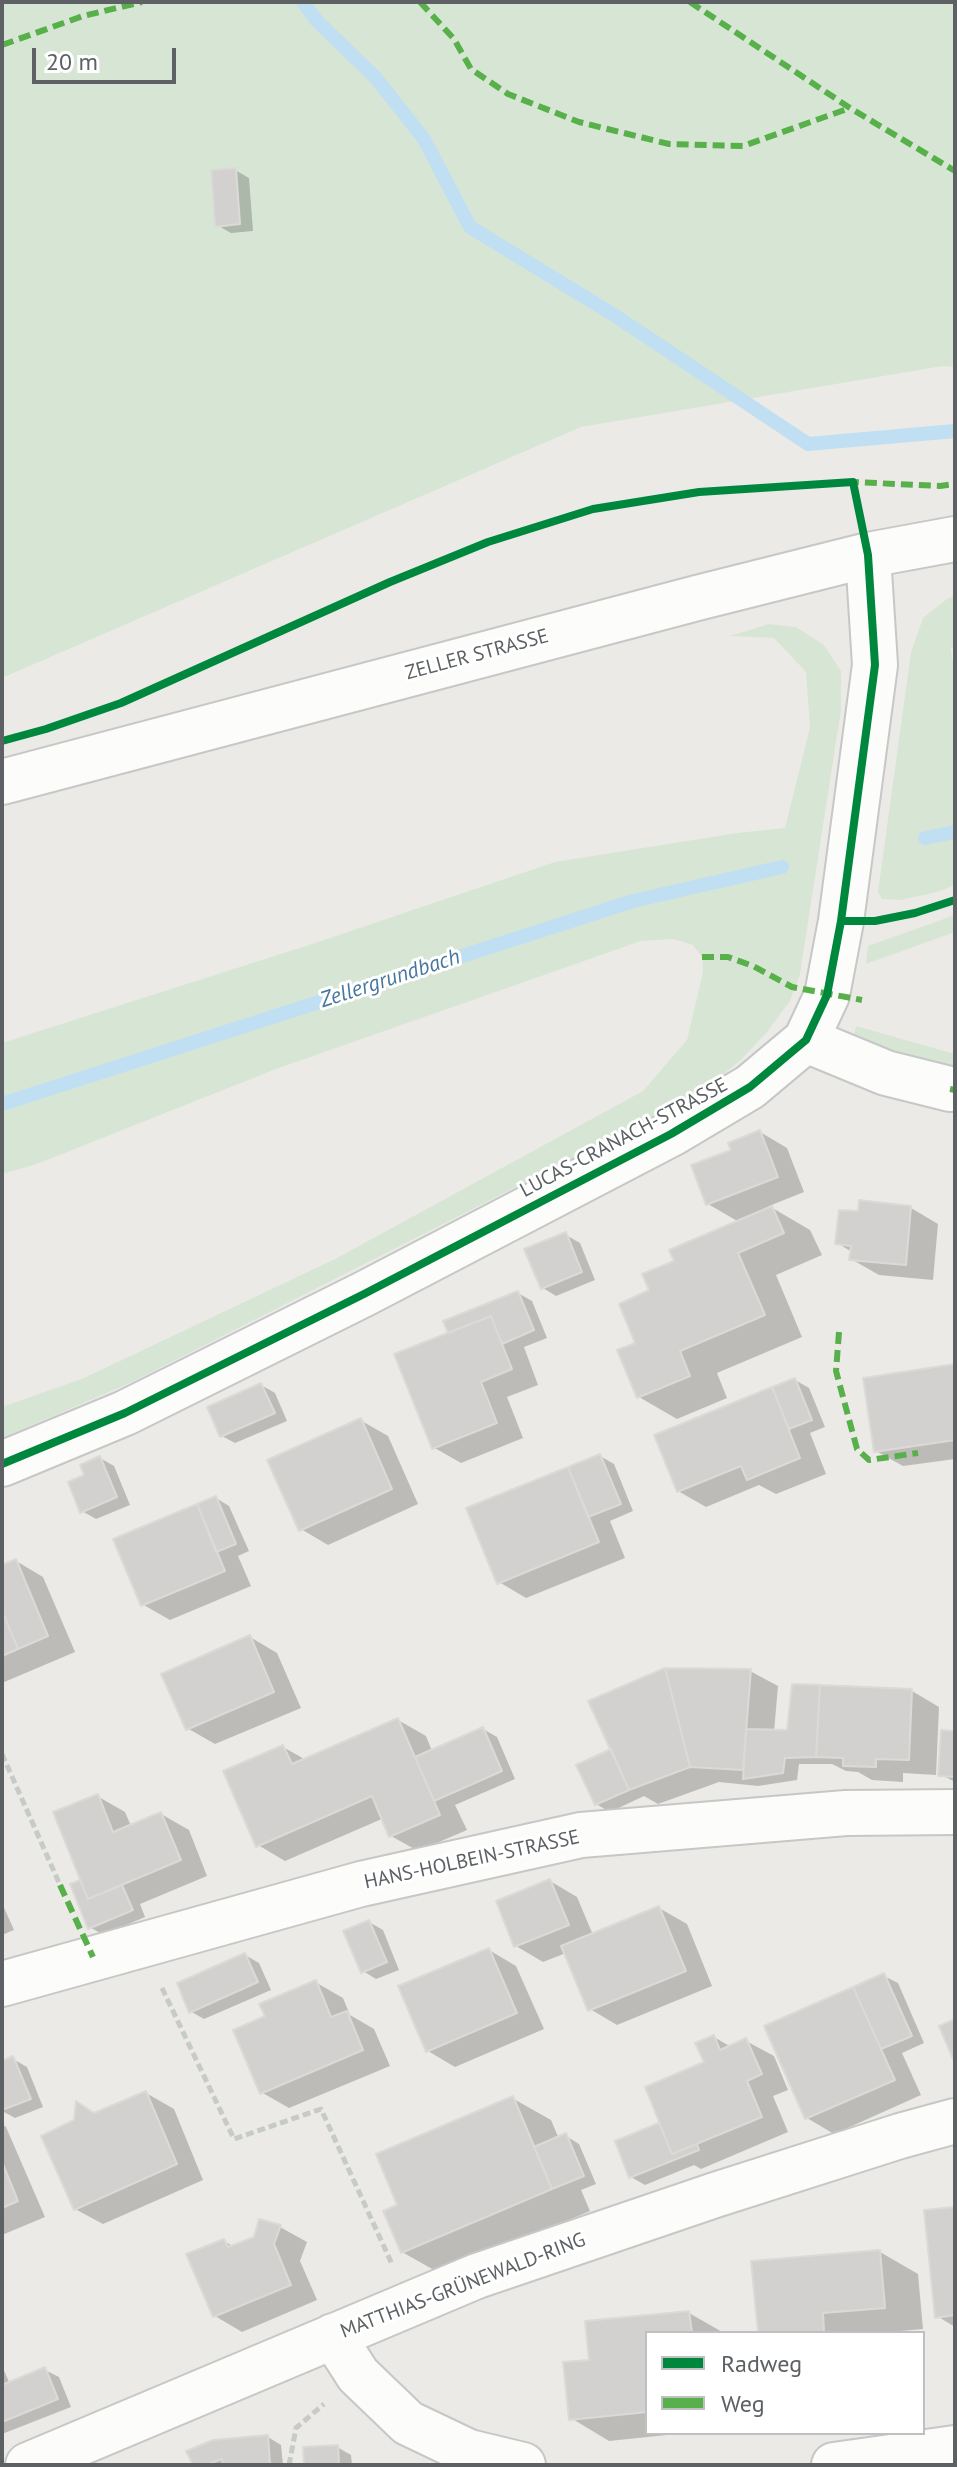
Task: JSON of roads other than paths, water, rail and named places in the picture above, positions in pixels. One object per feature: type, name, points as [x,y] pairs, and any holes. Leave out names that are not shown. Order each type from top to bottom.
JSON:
[{"type":"street","name":"ZELLER STRASSE","points":[[2,782],[868,555],[955,539]]},
{"type":"street","name":"LUCAS-CRANACH-STRASSE","points":[[2,1464],[125,1413],[364,1294],[671,1134],[750,1087],[806,1040],[827,995],[841,921],[875,665],[868,555]]},
{"type":"street","points":[[806,1040],[886,1073],[950,1089]]},
{"type":"street","name":"HANS-HOLBEIN-STRASSE","points":[[2,1984],[361,1884],[581,1835],[846,1813],[955,1812]]},
{"type":"street","name":"MATTHIAS-GRÜNEWALD-RING","points":[[28,2465],[477,2276],[715,2195],[955,2121]]},
{"type":"street","points":[[333,2336],[358,2375],[408,2423],[469,2452],[523,2465]]},
{"type":"street","points":[[834,2465],[955,2448]]},
{"type":"waterway","points":[[303,2],[317,21],[375,77],[424,139],[470,227],[614,315],[808,444],[955,431]]},
{"type":"waterway","name":"Zellergrundbach","points":[[925,838],[955,832]]},
{"type":"waterway","name":"Zellergrundbach","points":[[2,1104],[633,901],[782,867]]}]
